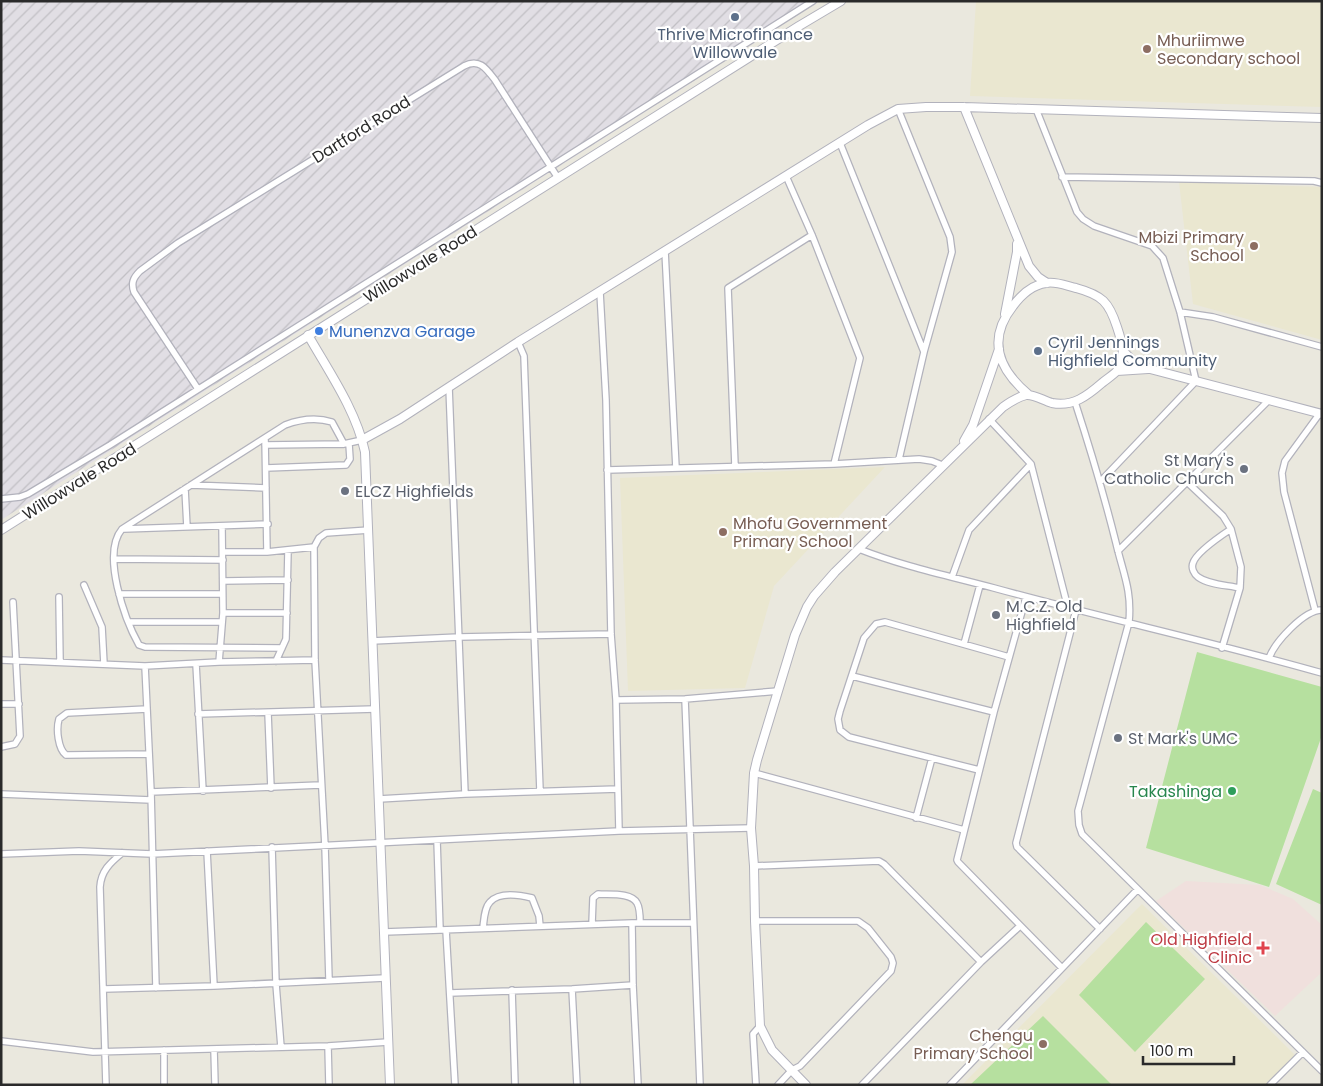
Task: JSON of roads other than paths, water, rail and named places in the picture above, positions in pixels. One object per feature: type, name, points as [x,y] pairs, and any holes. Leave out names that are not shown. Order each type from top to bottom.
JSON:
[{"type":"street","points":[[1,499],[28,494],[110,445],[813,1]]},
{"type":"street","name":"Willowvale Road","points":[[1,530],[841,1]]},
{"type":"street","name":"Dartford Road","points":[[198,389],[134,292],[132,282],[140,270],[178,243],[470,62],[480,63],[496,80],[558,178]]},
{"type":"street","points":[[964,107],[1028,266],[1038,277],[1047,283],[1092,293],[1102,298],[1111,312],[1124,352],[1132,360],[1150,369],[1321,414],[1286,461],[1282,473],[1284,492],[1318,610],[1298,622],[1273,647],[1269,658]]},
{"type":"street","points":[[265,442],[347,444],[362,440],[400,419],[518,342],[868,125],[898,109],[964,107],[1322,118]]},
{"type":"street","points":[[898,109],[951,244],[950,260],[924,352],[900,459]]},
{"type":"street","points":[[1036,109],[1077,212],[1083,219],[1094,226],[1152,246],[1163,258],[1180,312],[1196,381]]},
{"type":"street","points":[[840,143],[924,352]]},
{"type":"street","points":[[786,176],[812,235],[860,358],[834,464]]},
{"type":"street","points":[[1062,177],[1322,182]]},
{"type":"street","points":[[735,466],[728,288],[812,235]]},
{"type":"street","points":[[1005,316],[1017,252],[1017,239]]},
{"type":"street","points":[[665,251],[676,468]]},
{"type":"street","points":[[1047,283],[1029,289],[1018,299],[1005,316],[998,330],[999,349],[1005,368],[1015,383],[1028,394],[1051,403],[1075,402],[1086,397],[1117,371],[1124,352]]},
{"type":"street","points":[[600,292],[606,400],[606,470],[611,634],[616,700],[619,831]]},
{"type":"street","points":[[1180,312],[1213,317],[1322,347]]},
{"type":"street","points":[[308,335],[356,421],[362,440],[366,472],[390,1085]]},
{"type":"street","points":[[518,342],[524,356],[540,791]]},
{"type":"street","points":[[962,445],[972,425],[999,349]]},
{"type":"street","points":[[1117,371],[1150,369]]},
{"type":"street","points":[[1100,482],[1196,381]]},
{"type":"street","points":[[450,387],[465,794]]},
{"type":"street","points":[[806,1085],[772,1050],[760,1026],[751,828],[754,773],[795,636],[807,607],[835,572],[989,420],[1014,400],[1028,394]]},
{"type":"street","points":[[1118,551],[1269,400]]},
{"type":"street","points":[[1075,402],[1100,482],[1129,591],[1130,604],[1128,622],[1078,811],[1082,834],[1322,1071]]},
{"type":"street","points":[[266,468],[346,465],[350,459],[347,444],[332,422],[323,419],[301,420],[286,425],[265,442],[188,487],[122,529],[116,537],[114,559],[119,594],[137,642],[142,647],[282,648]]},
{"type":"street","points":[[989,420],[1031,464],[1068,608]]},
{"type":"street","points":[[265,442],[268,524],[267,552]]},
{"type":"street","points":[[606,470],[834,464],[919,458],[942,465]]},
{"type":"street","points":[[952,577],[969,530],[1031,464]]},
{"type":"street","points":[[1187,482],[1223,516],[1231,529],[1241,567],[1240,588],[1222,648]]},
{"type":"street","points":[[188,487],[266,488]]},
{"type":"street","points":[[187,527],[188,487]]},
{"type":"street","points":[[122,529],[268,524]]},
{"type":"street","points":[[219,662],[223,613],[222,526]]},
{"type":"street","points":[[1231,529],[1197,557],[1192,564],[1192,570],[1195,575],[1205,581],[1240,588]]},
{"type":"street","points":[[329,980],[315,660],[314,546],[319,538],[326,533],[369,530]]},
{"type":"street","points":[[223,552],[288,551],[314,546]]},
{"type":"street","points":[[859,549],[980,585],[1322,673]]},
{"type":"street","points":[[276,660],[286,639],[288,551]]},
{"type":"street","points":[[114,559],[223,560]]},
{"type":"street","points":[[223,581],[288,580]]},
{"type":"street","points":[[84,585],[102,627],[104,664]]},
{"type":"street","points":[[964,644],[980,585]]},
{"type":"street","points":[[119,594],[222,594]]},
{"type":"street","points":[[58,597],[60,662]]},
{"type":"street","points":[[1026,597],[957,857],[958,862],[1062,968]]},
{"type":"street","points":[[1,747],[10,746],[18,741],[20,736],[13,602]]},
{"type":"street","points":[[1076,610],[1016,843],[1017,847],[1100,929]]},
{"type":"street","points":[[223,613],[287,613]]},
{"type":"street","points":[[129,622],[222,622]]},
{"type":"street","points":[[979,770],[849,737],[840,730],[838,719],[864,638],[876,624],[885,622],[1010,656]]},
{"type":"street","points":[[372,641],[611,634]]},
{"type":"street","points":[[1,660],[145,666],[315,660]]},
{"type":"street","points":[[196,664],[203,791]]},
{"type":"street","points":[[145,666],[151,792],[156,988]]},
{"type":"street","points":[[852,676],[994,712]]},
{"type":"street","points":[[616,700],[685,699],[778,691]]},
{"type":"street","points":[[685,699],[691,830],[692,923],[700,1085]]},
{"type":"street","points":[[1,704],[19,704]]},
{"type":"street","points":[[147,709],[67,713],[59,720],[58,726],[61,749],[66,755],[149,754]]},
{"type":"street","points":[[198,714],[375,709]]},
{"type":"street","points":[[268,713],[271,788]]},
{"type":"street","points":[[916,818],[932,758]]},
{"type":"street","points":[[754,773],[964,830]]},
{"type":"street","points":[[151,792],[320,785]]},
{"type":"street","points":[[379,799],[618,789]]},
{"type":"street","points":[[1,794],[151,800]]},
{"type":"street","points":[[1,854],[79,851],[152,854],[619,831],[751,828]]},
{"type":"street","points":[[436,840],[450,993],[455,1085]]},
{"type":"street","points":[[272,847],[280,1047]]},
{"type":"street","points":[[207,851],[214,986]]},
{"type":"street","points":[[106,1085],[100,879],[109,864],[122,853]]},
{"type":"street","points":[[754,866],[879,861],[981,962]]},
{"type":"street","points":[[950,1085],[1137,890]]},
{"type":"street","points":[[592,924],[593,898],[598,894],[627,896],[635,900],[638,905],[640,923]]},
{"type":"street","points":[[482,928],[485,912],[490,902],[498,897],[509,895],[532,898],[539,916],[540,926]]},
{"type":"street","points":[[755,921],[858,921],[868,928],[892,960],[891,971],[800,1066],[792,1070],[778,1085]]},
{"type":"street","points":[[632,923],[638,1085]]},
{"type":"street","points":[[384,932],[592,924],[692,923]]},
{"type":"street","points":[[862,1085],[981,962],[1020,926]]},
{"type":"street","points":[[104,989],[276,984],[385,978]]},
{"type":"street","points":[[450,993],[633,985]]},
{"type":"street","points":[[572,989],[577,1085]]},
{"type":"street","points":[[512,990],[515,1085]]},
{"type":"street","points":[[756,1085],[753,1034],[760,1026]]},
{"type":"street","points":[[1,1041],[77,1051],[105,1052],[328,1046],[388,1042]]},
{"type":"street","points":[[328,1046],[329,1085]]},
{"type":"street","points":[[214,1048],[215,1085]]},
{"type":"street","points":[[164,1050],[164,1085]]},
{"type":"street","points":[[1270,1085],[1303,1052]]},
{"type":"place","name":"Thrive Microfinance Willowvale","points":[[735,17]]},
{"type":"place","name":"Mhuriimwe Secondary school","points":[[1147,49]]},
{"type":"place","name":"Mbizi Primary School","points":[[1254,246]]},
{"type":"place","name":"Munenzva Garage","points":[[319,331]]},
{"type":"place","name":"Cyril Jennings Highfield Community","points":[[1038,351]]},
{"type":"place","name":"St Mary's Catholic Church","points":[[1244,469]]},
{"type":"place","name":"ELCZ Highfields","points":[[345,491]]},
{"type":"place","name":"Mhofu Government Primary School","points":[[723,532]]},
{"type":"place","name":"M.C.Z. Old Highfield","points":[[996,615]]},
{"type":"place","name":"St Mark's UMC","points":[[1118,738]]},
{"type":"place","name":"Takashinga","points":[[1232,791]]},
{"type":"place","name":"Old Highfield Clinic","points":[[1263,948]]},
{"type":"place","name":"Chengu Primary School","points":[[1043,1044]]}]
